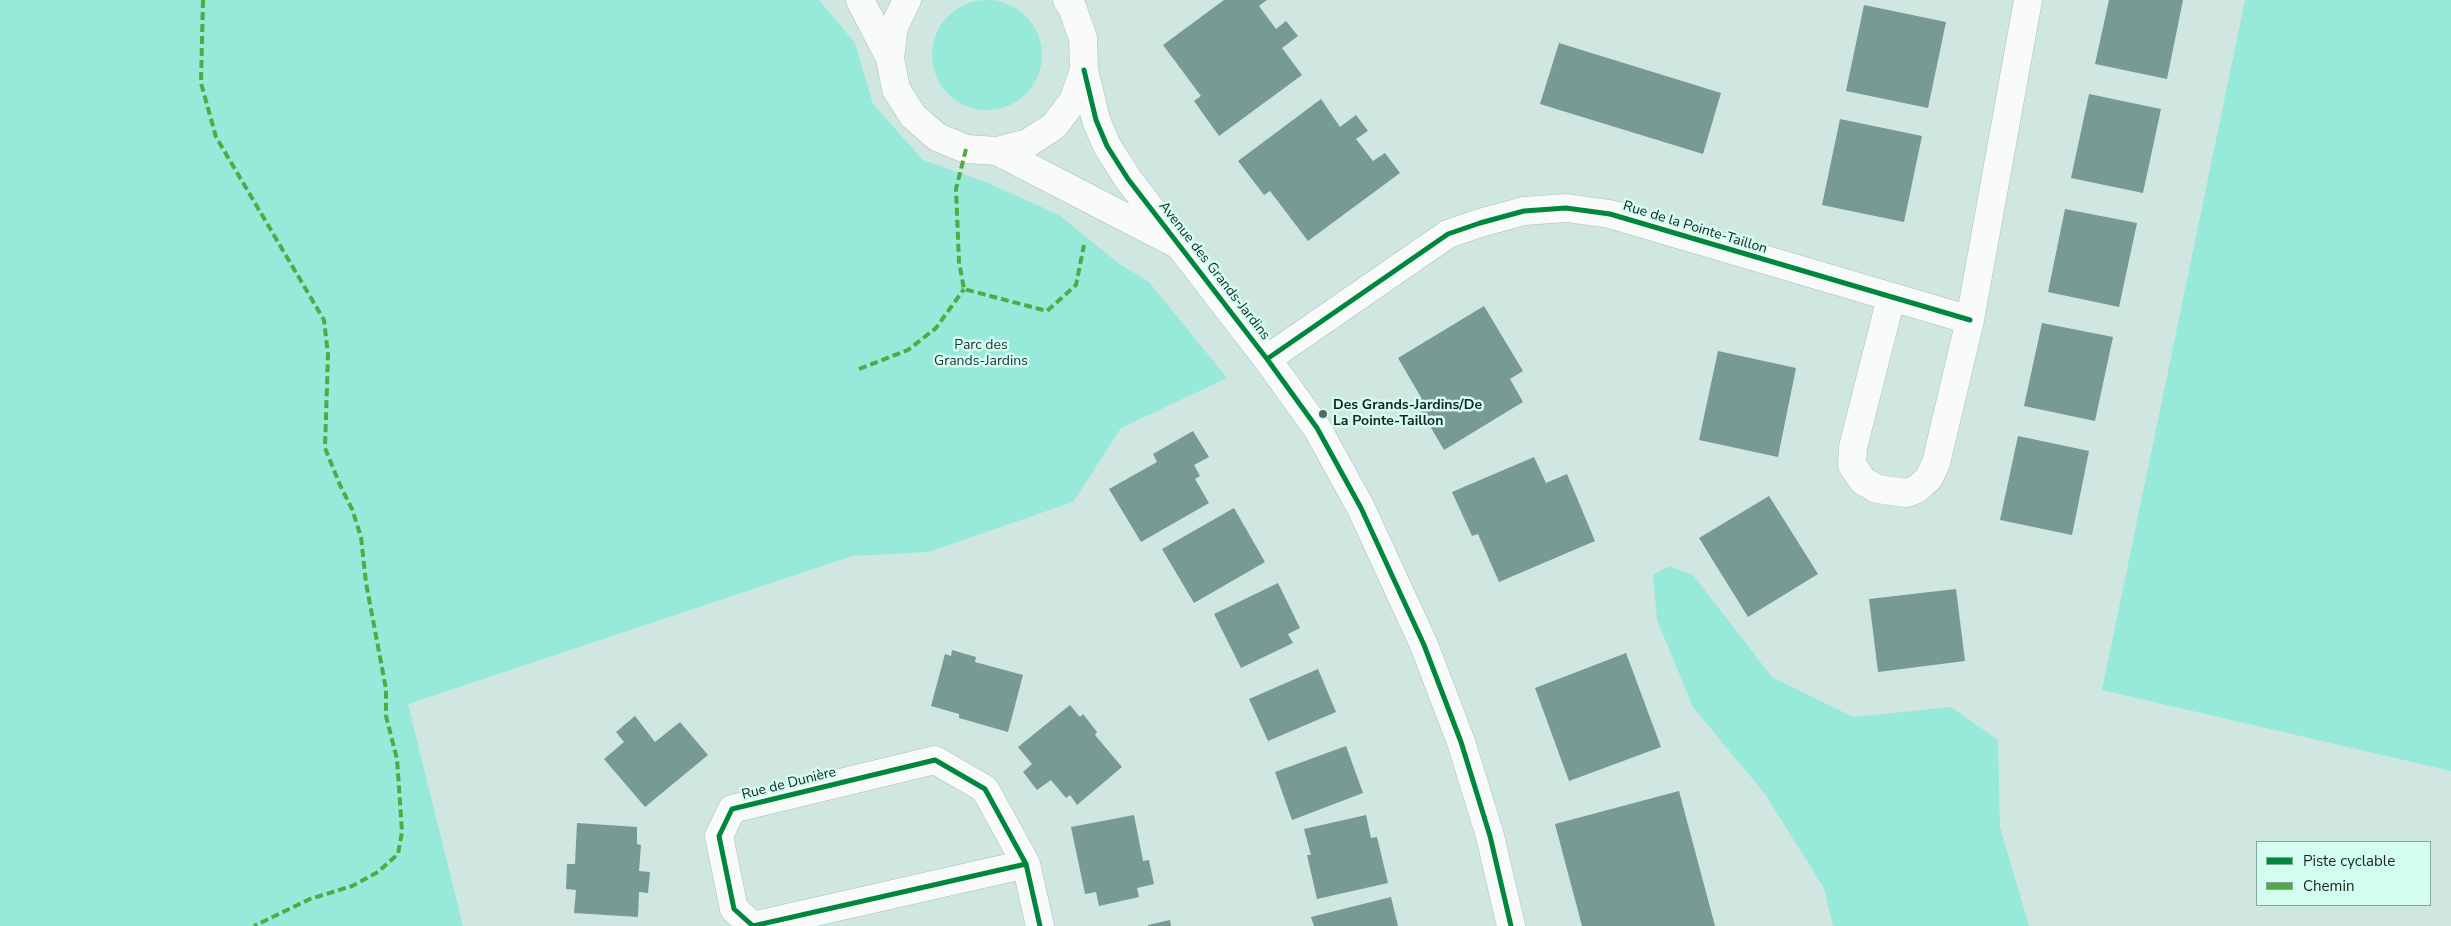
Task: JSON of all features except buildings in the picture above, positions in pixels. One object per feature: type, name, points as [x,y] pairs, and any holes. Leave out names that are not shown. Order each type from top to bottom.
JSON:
[{"type":"street","points":[[860,0],[890,58],[896,89],[913,116],[936,137],[966,149],[997,151],[1028,143],[1054,126],[1073,101],[1084,70],[1083,38],[1092,0]]},
{"type":"street","points":[[890,58],[894,26],[907,0]]},
{"type":"street","points":[[1067,0],[1072,7],[1083,38]]},
{"type":"street","points":[[1890,298],[1853,447],[1852,465],[1863,481],[1877,489],[1907,493],[1917,489],[1929,478],[1936,463],[1970,320],[2028,0]]},
{"type":"street","name":"Avenue des Grands-Jardins","points":[[1084,70],[1096,120],[1107,146],[1128,179],[1267,359],[1317,428],[1361,508],[1424,645],[1461,742],[1490,836],[1511,926]]},
{"type":"street","name":"Avenue des Grands-Jardins","points":[[997,151],[1180,246]]},
{"type":"street","name":"Rue de la Pointe-Taillon","points":[[1267,359],[1448,234],[1524,211],[1566,208],[1610,214],[1970,320]]},
{"type":"street","name":"Rue de Dunière","points":[[1026,864],[753,926],[734,909],[719,836],[732,810],[935,760],[985,789],[1026,864],[1040,926]]},
{"type":"green space","name":"Parc des Grands-Jardins","points":[[0,0],[819,0],[855,43],[873,104],[923,160],[988,183],[1059,215],[1118,263],[1149,282],[1227,378],[1121,428],[1073,502],[928,552],[852,556],[408,704],[463,926],[0,926]]},
{"type":"green space","points":[[987,0],[1008,4],[1026,16],[1038,34],[1042,55],[1038,76],[1026,94],[1008,106],[987,110],[966,106],[948,94],[936,76],[932,55],[936,34],[948,16],[966,4]]},
{"type":"green space","points":[[2245,0],[2451,0],[2451,771],[2102,690]]},
{"type":"green space","points":[[1669,566],[1693,575],[1772,677],[1853,717],[1951,707],[1998,740],[2000,827],[2029,926],[1833,926],[1824,888],[1765,794],[1693,707],[1657,620],[1653,575]]},
{"type":"marked path","points":[[203,0],[201,83],[216,137],[324,320],[328,355],[325,448],[352,509],[361,537],[366,583],[386,689],[386,716],[397,759],[402,832],[398,854],[378,872],[352,886],[310,899],[254,926]]},
{"type":"marked path","points":[[966,149],[956,189],[959,262],[964,289],[1047,311],[1076,285],[1084,245]]},
{"type":"marked path","points":[[859,369],[908,350],[936,328],[964,289]]},
{"type":"cycle path","points":[[1084,70],[1096,120],[1107,146],[1128,179],[1267,359],[1317,428],[1361,508],[1424,645],[1461,742],[1490,836],[1511,926]]},
{"type":"cycle path","points":[[1267,359],[1448,234],[1524,211],[1566,208],[1610,214],[1970,320]]},
{"type":"cycle path","points":[[1026,864],[753,926],[734,909],[719,836],[732,809],[935,760],[985,789],[1026,864],[1040,926]]},
{"type":"place","name":"Des Grands-Jardins/De La Pointe-Taillon","points":[[1323,414]]}]
